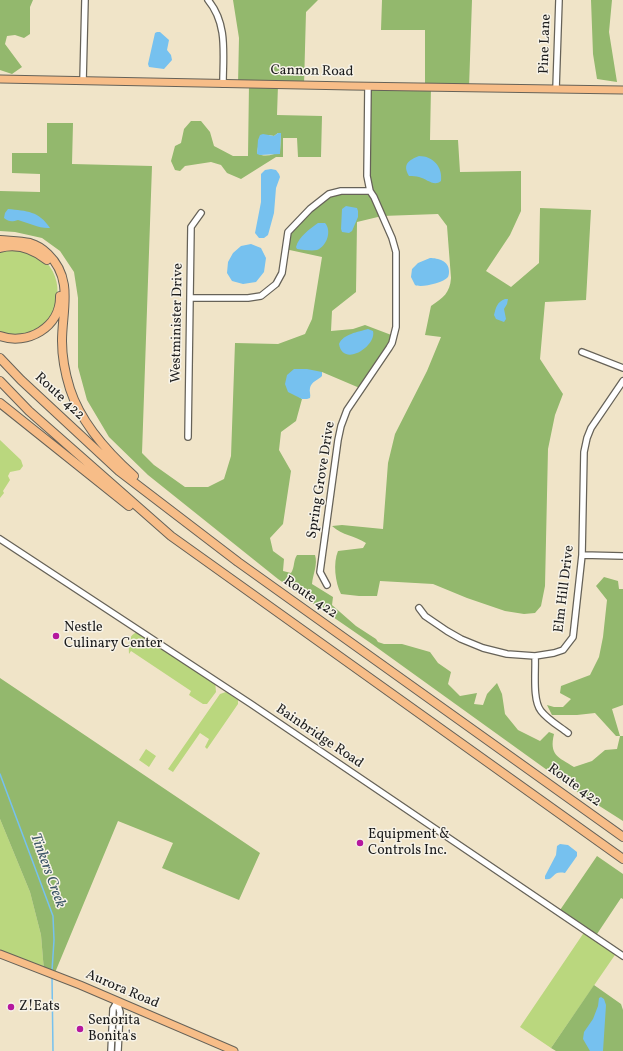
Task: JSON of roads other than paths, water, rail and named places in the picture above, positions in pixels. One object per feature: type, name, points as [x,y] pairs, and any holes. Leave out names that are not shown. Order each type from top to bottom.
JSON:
[{"type":"highway","points":[[0,240],[22,242],[39,247],[54,260],[63,276],[65,290],[62,339],[65,369],[76,405],[86,423],[102,444],[132,475],[208,539]]},
{"type":"highway","points":[[0,248],[22,246],[31,249],[52,264],[60,283],[60,300],[55,316],[46,328],[34,336],[18,339],[0,336]]},
{"type":"highway","name":"Route 422","points":[[0,358],[21,380],[119,470],[208,539],[623,837]]},
{"type":"highway","points":[[0,381],[29,411],[171,536]]},
{"type":"highway","points":[[0,403],[129,506],[623,859]]},
{"type":"main road","name":"Cannon Road","points":[[0,79],[623,90]]},
{"type":"main road","name":"Aurora Road","points":[[0,954],[58,976],[234,1051]]},
{"type":"street","points":[[82,81],[85,0]]},
{"type":"street","points":[[208,0],[218,15],[222,29],[223,84]]},
{"type":"street","name":"Pine Lane","points":[[556,89],[559,0]]},
{"type":"street","name":"Spring Grove Drive","points":[[327,585],[320,572],[341,426],[347,410],[392,343],[396,327],[396,252],[389,230],[374,197],[370,192],[368,176],[368,86]]},
{"type":"street","points":[[190,298],[248,298],[261,296],[276,284],[282,272],[288,232],[310,209],[329,194],[341,191],[370,192]]},
{"type":"street","name":"Westminister Drive","points":[[188,437],[191,227],[201,213]]},
{"type":"street","points":[[582,352],[623,368]]},
{"type":"street","name":"Elm Hill Drive","points":[[419,608],[425,616],[461,639],[483,648],[507,654],[535,656],[563,650],[574,637],[582,555],[584,452],[586,438],[591,428],[623,381]]},
{"type":"street","name":"Bainbridge Road","points":[[0,539],[247,702],[623,956]]},
{"type":"street","points":[[582,555],[623,556]]},
{"type":"street","points":[[535,656],[536,703],[546,716],[568,733]]},
{"type":"street","points":[[112,1051],[113,1009],[117,1002]]},
{"type":"street","points":[[117,1002],[120,1012],[118,1051]]},
{"type":"water","points":[[160,32],[169,40],[167,50],[171,55],[172,60],[164,69],[149,67],[148,64],[155,33]]},
{"type":"water","points":[[281,133],[280,154],[257,154],[260,135],[263,134],[274,136]]},
{"type":"water","points":[[419,156],[429,158],[436,163],[439,167],[441,181],[438,183],[433,183],[422,178],[409,176],[406,165],[412,159]]},
{"type":"water","points":[[265,170],[276,170],[280,177],[276,188],[274,213],[268,235],[264,238],[259,238],[255,233],[261,202],[261,174]]},
{"type":"water","points":[[346,206],[357,208],[358,211],[358,217],[352,231],[349,233],[342,232],[341,229],[342,209]]},
{"type":"water","points":[[8,209],[27,211],[37,215],[46,222],[50,228],[38,227],[18,220],[7,220],[4,218]]},
{"type":"water","points":[[318,223],[325,223],[327,226],[328,234],[326,242],[317,250],[297,249],[297,243],[302,236]]},
{"type":"water","points":[[251,244],[261,248],[266,258],[264,272],[256,282],[243,284],[232,281],[227,273],[228,262],[233,253],[241,246]]},
{"type":"water","points":[[430,258],[440,259],[445,262],[449,268],[448,277],[442,281],[432,284],[422,286],[415,285],[411,277],[412,269],[418,263]]},
{"type":"water","points":[[505,299],[508,299],[504,309],[506,319],[504,322],[496,319],[494,315],[497,305]]},
{"type":"water","points":[[368,329],[373,331],[373,337],[365,348],[353,354],[347,354],[342,351],[339,344],[344,338],[351,334]]},
{"type":"water","points":[[294,369],[307,369],[322,372],[322,376],[311,386],[310,398],[302,399],[288,392],[285,384],[287,375]]},
{"type":"water","points":[[560,844],[568,845],[577,852],[577,856],[565,873],[557,873],[548,879],[545,879],[545,876],[556,855],[557,846]]},
{"type":"water","points":[[601,997],[604,999],[606,1005],[603,1051],[590,1051],[583,1039],[584,1032],[593,1019],[598,1006],[599,998]]},
{"type":"waterway","name":"Tinkers Creek","points":[[0,774],[53,916],[54,940],[52,971]]},
{"type":"waterway","name":"Tinkers Creek","points":[[52,977],[53,1051]]},
{"type":"place","name":"Nestle Culinary Center","points":[[56,636]]},
{"type":"place","name":"Equipment & Controls Inc.","points":[[360,843]]},
{"type":"place","name":"Z!Eats","points":[[11,1007]]},
{"type":"place","name":"Senorita Bonita's","points":[[80,1029]]}]
